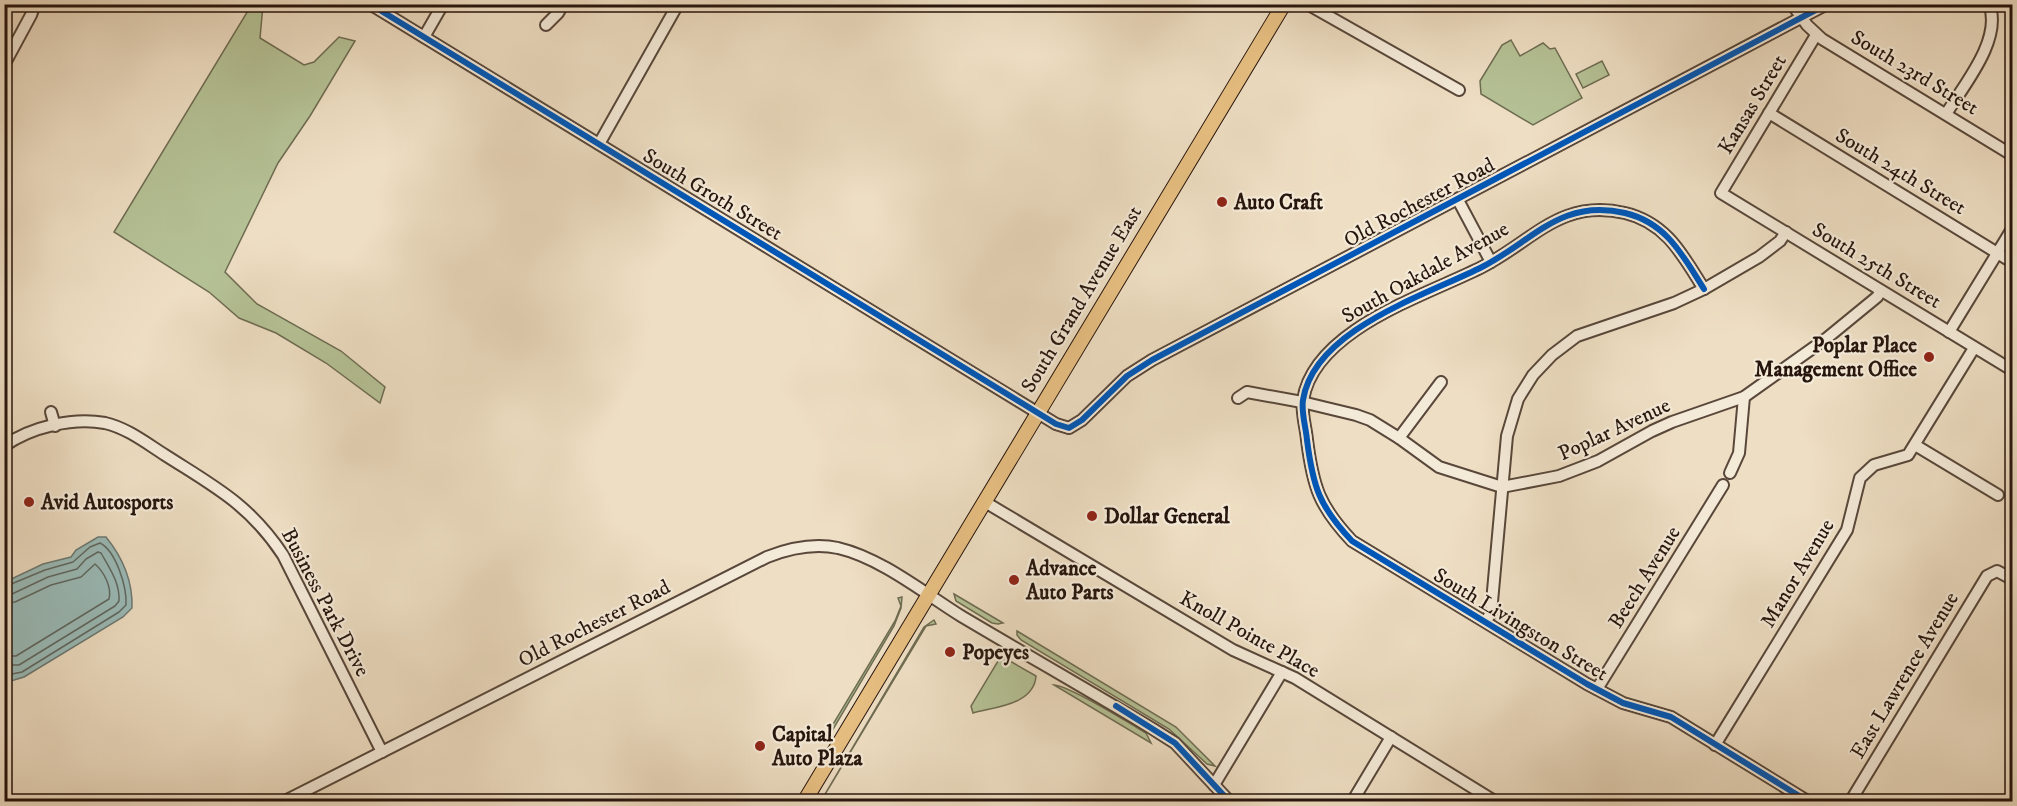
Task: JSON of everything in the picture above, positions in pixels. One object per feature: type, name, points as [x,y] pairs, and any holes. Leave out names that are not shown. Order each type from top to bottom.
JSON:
[{"type":"main road","name":"South Grand Avenue East","points":[[804,801],[1284,4]]},
{"type":"street","points":[[4,65],[35,4]]},
{"type":"street","name":"South Groth Street","points":[[370,4],[1038,412]]},
{"type":"street","points":[[424,37],[443,4]]},
{"type":"street","points":[[546,26],[563,4]]},
{"type":"street","points":[[599,144],[678,4]]},
{"type":"street","points":[[1307,4],[1459,90]]},
{"type":"street","name":"South 23rd Street","points":[[1792,4],[1816,35],[2013,155]]},
{"type":"street","name":"Old Rochester Road","points":[[1038,412],[1064,428],[1076,425],[1127,376],[1152,360],[1827,4]]},
{"type":"street","points":[[1946,114],[1987,47],[1993,25],[1990,7]]},
{"type":"street","name":"Kansas Street","points":[[1721,192],[1816,35]]},
{"type":"street","name":"South 24th Street","points":[[1769,113],[2013,262]]},
{"type":"street","name":"South 25th Street","points":[[1721,192],[2013,370]]},
{"type":"street","points":[[1458,200],[1491,261]]},
{"type":"street","name":"South Oakdale Avenue","points":[[1302,402],[1308,382],[1338,343],[1384,313],[1491,261],[1566,215],[1605,210],[1627,214],[1658,228],[1683,255],[1704,289]]},
{"type":"street","points":[[1949,332],[2013,229]]},
{"type":"street","points":[[1486,621],[1491,613],[1507,436],[1518,399],[1542,364],[1577,336],[1674,303],[1704,289],[1759,257],[1780,241],[1786,232]]},
{"type":"street","name":"Poplar Avenue","points":[[1238,398],[1247,392],[1356,415],[1370,420],[1399,438],[1439,467],[1502,487],[1559,476],[1598,461],[1671,422],[1744,398],[1827,338],[1877,297],[1881,291]]},
{"type":"street","name":"Manor Avenue","points":[[1715,745],[1847,530],[1860,477],[1874,465],[1908,455],[1974,348]]},
{"type":"street","points":[[1399,438],[1441,382]]},
{"type":"street","points":[[1730,473],[1739,453],[1744,398]]},
{"type":"street","name":"South Livingston Street","points":[[1302,402],[1315,484],[1324,506],[1352,541],[1597,689],[1623,703],[1671,717],[1809,801]]},
{"type":"street","points":[[51,412],[55,426]]},
{"type":"street","name":"Business Park Drive","points":[[4,446],[22,435],[84,421],[118,427],[229,495],[266,531],[283,555],[382,752]]},
{"type":"street","points":[[1915,445],[1998,495]]},
{"type":"street","name":"Beech Avenue","points":[[1597,689],[1723,485]]},
{"type":"street","name":"Knoll Pointe Place","points":[[985,502],[1233,650],[1282,672],[1496,801]]},
{"type":"street","name":"Old Rochester Road","points":[[283,801],[727,577],[783,551],[816,546],[847,551],[872,561],[1166,737],[1175,743],[1230,801]]},
{"type":"street","name":"East Lawrence Avenue","points":[[1850,801],[1987,576],[1995,571],[2013,579]]},
{"type":"street","points":[[1214,785],[1282,672]]},
{"type":"street","points":[[1352,801],[1391,737]]},
{"type":"green space","points":[[252,4],[263,5],[260,38],[304,65],[314,62],[339,37],[355,41],[310,116],[278,163],[225,272],[257,304],[341,351],[385,387],[380,403],[326,363],[276,333],[239,318],[209,292],[114,232]]},
{"type":"green space","points":[[1511,40],[1520,56],[1543,43],[1550,49],[1555,48],[1582,98],[1533,125],[1481,94],[1480,81],[1502,45]]},
{"type":"green space","points":[[1602,61],[1609,75],[1583,88],[1576,74]]},
{"type":"green space","points":[[954,594],[1003,623],[992,623],[956,601]]},
{"type":"green space","points":[[902,597],[901,608],[894,626],[832,731],[829,731],[895,621],[901,606],[898,598]]},
{"type":"green space","points":[[934,620],[936,624],[926,626],[821,801],[924,627]]},
{"type":"green space","points":[[1017,631],[1176,727],[1215,766],[1207,764],[1169,729],[1021,640]]},
{"type":"green space","points":[[1001,656],[1036,676],[1034,686],[1021,699],[1012,703],[973,713],[971,706]]},
{"type":"green space","points":[[1054,685],[1082,696],[1146,733],[1151,743]]},
{"type":"water","points":[[98,537],[106,537],[122,561],[131,588],[132,608],[123,617],[24,677],[11,681],[5,678],[5,582],[43,564],[71,557],[76,550]]},
{"type":"cycle path","points":[[370,4],[1056,424],[1069,428],[1082,420],[1127,376],[1152,360],[1827,4]]},
{"type":"cycle path","points":[[1704,289],[1681,253],[1652,224],[1625,213],[1603,210],[1583,211],[1565,217],[1482,267],[1376,317],[1350,334],[1328,353],[1312,375],[1303,400],[1303,415],[1312,471],[1325,506],[1352,541],[1587,684],[1623,703],[1671,717],[1809,802]]},
{"type":"cycle path","points":[[1116,706],[1175,743],[1230,802]]},
{"type":"place","name":"Auto Craft","points":[[1222,202]]},
{"type":"place","name":"Poplar Place Management Office","points":[[1929,357]]},
{"type":"place","name":"Avid Autosports","points":[[29,502]]},
{"type":"place","name":"Dollar General","points":[[1092,516]]},
{"type":"place","name":"Advance Auto Parts","points":[[1014,580]]},
{"type":"place","name":"Popeyes","points":[[950,652]]},
{"type":"place","name":"Capital Auto Plaza","points":[[760,746]]}]
